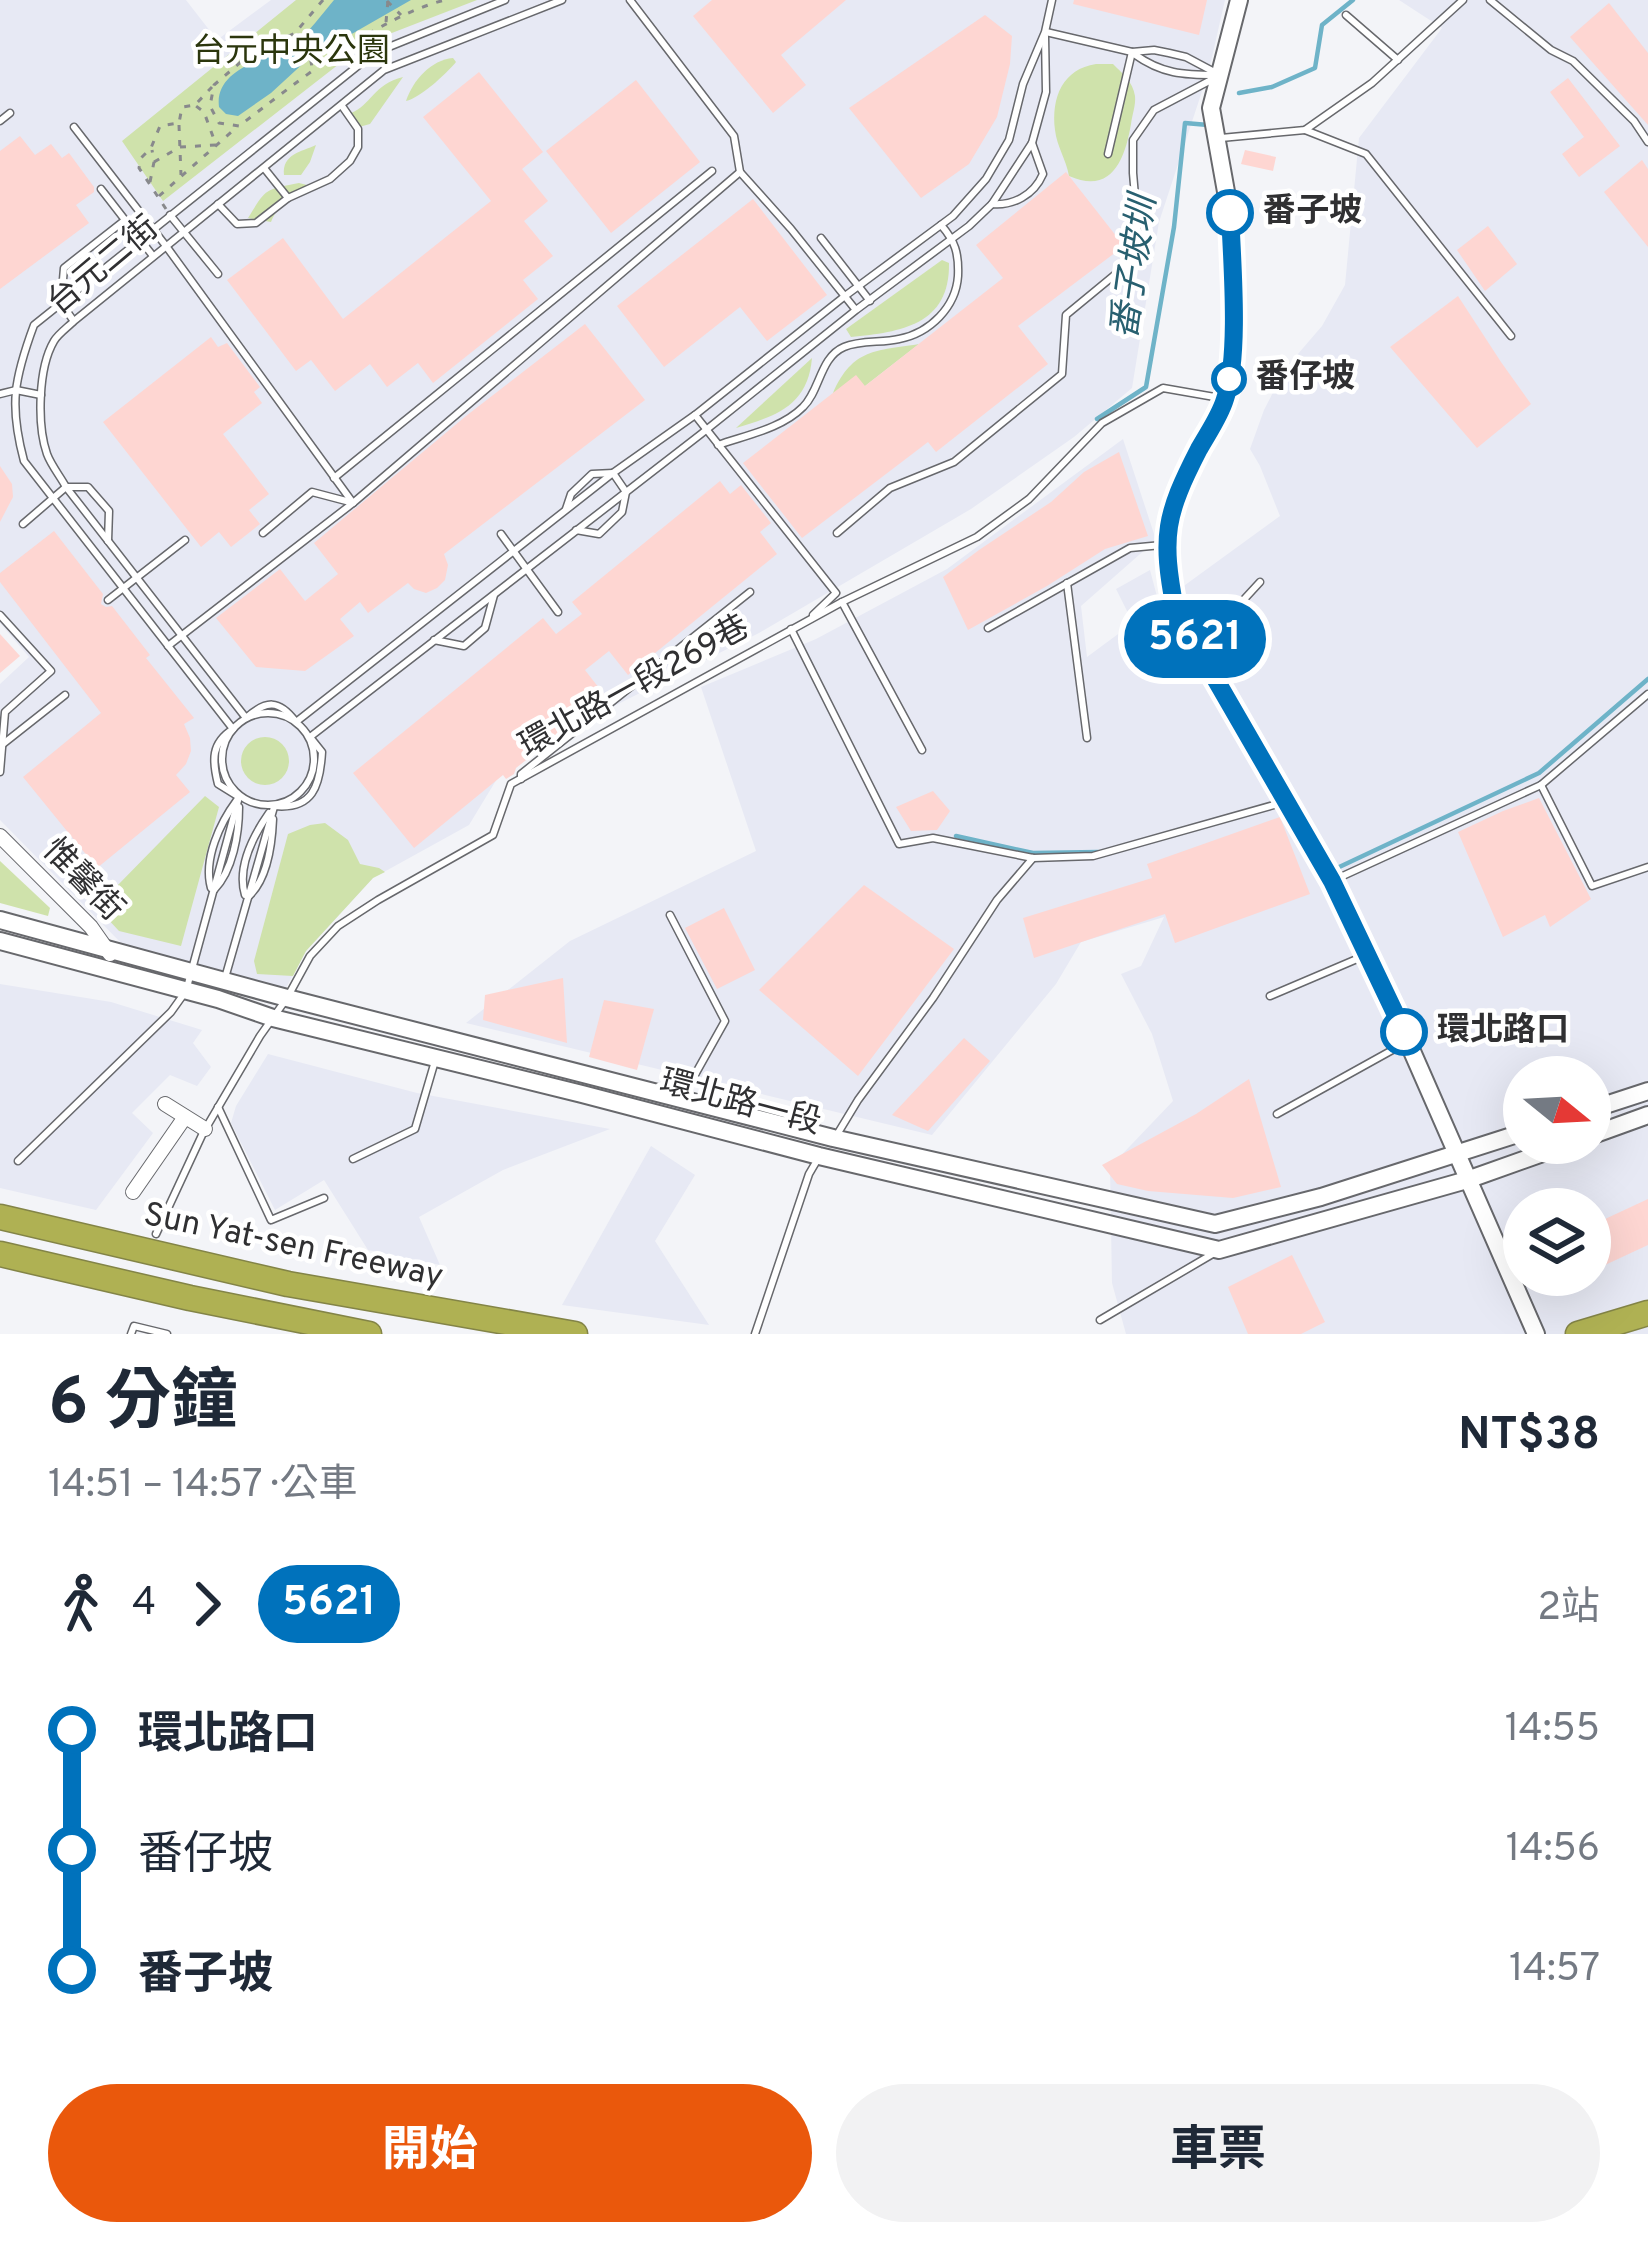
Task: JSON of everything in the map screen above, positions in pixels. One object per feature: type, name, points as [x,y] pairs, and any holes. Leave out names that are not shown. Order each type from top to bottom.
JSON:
[{"type":"highway","name":"Sun Yat-sen Freeway","points":[[0,1217],[288,1284],[574,1334]]},
{"type":"highway","points":[[0,1254],[369,1334]]},
{"type":"highway","points":[[1578,1334],[1648,1313]]},
{"type":"street","points":[[1239,0],[1211,107],[1230,214],[1233,349],[1226,398],[1178,488],[1166,545],[1175,609],[1332,881],[1536,1334]]},
{"type":"street","name":"惟馨街","points":[[0,836],[109,949],[113,970]]},
{"type":"street","name":"環北路一段","points":[[0,920],[109,949],[218,999],[273,1018],[819,1156],[1219,1250],[1512,1164]]},
{"type":"street","name":"環北路一段","points":[[0,941],[113,970],[189,982],[224,980],[832,1138],[1215,1224],[1321,1197],[1503,1139]]},
{"type":"street","points":[[1611,1103],[1648,1091]]},
{"type":"street","points":[[165,1104],[205,1129]]},
{"type":"street","points":[[1611,1128],[1648,1115]]},
{"type":"street","points":[[134,1192],[185,1117]]},
{"type":"lane","name":"台元二街","points":[[233,729],[24,461],[14,424],[16,390],[34,325],[374,53],[505,0]]},
{"type":"lane","name":"台元二街","points":[[247,718],[66,487],[47,454],[41,394],[54,340],[384,70],[562,0]]},
{"type":"lane","points":[[630,0],[734,136],[740,172],[856,310]]},
{"type":"lane","points":[[296,722],[952,216],[986,179],[1009,140],[1052,0]]},
{"type":"lane","points":[[1305,130],[1372,83],[1463,0]]},
{"type":"lane","points":[[1490,0],[1551,50],[1573,61],[1648,142]]},
{"type":"lane","points":[[1346,15],[1398,60]]},
{"type":"lane","points":[[1045,32],[1132,52],[1154,50],[1186,57],[1221,75]]},
{"type":"lane","points":[[310,737],[992,204],[1032,143],[1046,92],[1045,32]]},
{"type":"lane","points":[[1132,52],[1151,66],[1182,75],[1221,75]]},
{"type":"lane","points":[[1108,154],[1132,52]]},
{"type":"lane","points":[[837,533],[890,488],[954,462],[1062,374],[1066,315],[1140,254],[1133,140],[1154,110],[1221,75]]},
{"type":"lane","points":[[218,204],[237,224],[256,224],[288,198],[330,179],[358,147],[358,128],[341,106]]},
{"type":"lane","points":[[0,121],[10,113]]},
{"type":"lane","points":[[74,127],[353,503]]},
{"type":"lane","points":[[1217,138],[1305,130],[1366,154],[1511,335]]},
{"type":"lane","points":[[992,204],[1008,206],[1037,187],[1042,174],[1032,143]]},
{"type":"lane","points":[[264,168],[288,198]]},
{"type":"lane","points":[[334,478],[712,170]]},
{"type":"lane","points":[[168,646],[353,503],[740,172]]},
{"type":"lane","points":[[101,189],[153,256]]},
{"type":"lane","points":[[170,215],[218,274]]},
{"type":"lane","points":[[74,321],[61,303],[64,268],[125,220]]},
{"type":"lane","points":[[718,445],[779,424],[804,407],[828,360],[844,347],[904,339],[929,326],[951,304],[958,278],[953,238],[940,225]]},
{"type":"lane","points":[[821,238],[870,301]]},
{"type":"lane","points":[[824,336],[836,353]]},
{"type":"lane","points":[[791,629],[976,537],[1029,499],[1102,423],[1162,388],[1226,398]]},
{"type":"lane","points":[[0,394],[16,390],[41,394]]},
{"type":"lane","points":[[695,415],[836,593],[806,621]]},
{"type":"lane","points":[[565,512],[571,494],[592,473],[614,473]]},
{"type":"lane","points":[[576,530],[599,534],[622,512],[626,492],[614,473]]},
{"type":"lane","points":[[23,524],[66,487],[88,488],[109,511],[108,541]]},
{"type":"lane","points":[[263,533],[312,492],[353,503]]},
{"type":"lane","points":[[501,534],[558,612]]},
{"type":"lane","points":[[108,600],[185,540]]},
{"type":"lane","points":[[988,628],[1130,548],[1166,545]]},
{"type":"lane","points":[[1200,647],[1260,582]]},
{"type":"lane","points":[[1067,584],[1087,738]]},
{"type":"lane","points":[[434,640],[464,646],[485,628],[495,592]]},
{"type":"lane","points":[[521,778],[750,592]]},
{"type":"lane","points":[[842,602],[922,750]]},
{"type":"lane","points":[[0,616],[51,671],[5,712],[0,772]]},
{"type":"lane","name":"環北路一段269巷","points":[[156,1234],[218,1107],[310,956],[338,926],[493,835],[511,784],[791,629],[899,844],[933,838],[1033,857]]},
{"type":"lane","points":[[1332,881],[1541,784],[1648,694]]},
{"type":"lane","points":[[2,744],[64,695]]},
{"type":"lane","points":[[267,712],[296,722],[310,737],[314,763],[303,790],[274,806],[239,797],[221,766],[222,750],[233,729],[267,712]]},
{"type":"lane","points":[[1541,784],[1592,886],[1648,866]]},
{"type":"lane","points":[[18,1161],[171,1012],[189,982],[239,797]]},
{"type":"lane","points":[[832,1138],[842,1130],[997,900],[1033,857],[1117,852],[1285,802]]},
{"type":"lane","points":[[218,999],[274,806]]},
{"type":"lane","points":[[670,915],[724,1021],[681,1099]]},
{"type":"lane","points":[[1270,996],[1367,955]]},
{"type":"lane","points":[[1277,1114],[1408,1042]]},
{"type":"lane","points":[[353,1159],[416,1129],[436,1058]]},
{"type":"lane","points":[[218,1107],[271,1220],[324,1198]]},
{"type":"lane","points":[[755,1334],[819,1156]]},
{"type":"lane","points":[[1100,1320],[1219,1250]]},
{"type":"lane","points":[[132,1330],[167,1334]]},
{"type":"path","points":[[181,176],[178,123],[182,107],[195,105],[249,55],[296,32],[323,0]]},
{"type":"path","points":[[388,0],[403,16]]},
{"type":"path","points":[[386,26],[388,0]]},
{"type":"path","points":[[157,197],[238,125],[312,71],[417,7],[446,0]]},
{"type":"path","points":[[296,32],[309,48],[312,71]]},
{"type":"path","points":[[296,83],[311,104]]},
{"type":"path","points":[[214,85],[210,106],[219,123],[238,125]]},
{"type":"path","points":[[195,105],[204,112],[216,145]]},
{"type":"path","points":[[170,215],[139,168],[160,126],[178,123]]},
{"type":"path","points":[[154,162],[179,147],[216,145]]},
{"type":"path","points":[[149,186],[152,148]]},
{"type":"shaded area","points":[[0,0],[186,0],[217,40],[271,0],[1225,0],[1209,70],[1159,222],[1132,388],[1074,437],[971,509],[759,633],[509,759],[469,825],[373,878],[306,951],[282,995],[127,949],[0,820],[0,684],[29,657],[0,623]]},
{"type":"shaded area","points":[[1399,0],[1648,0],[1648,1334],[1126,1334],[1112,1283],[1110,1167],[1173,1101],[1152,1034],[1121,974],[1141,966],[1164,917],[1081,942],[1056,984],[932,1135],[466,1023],[570,941],[756,851],[701,687],[816,639],[947,569],[1123,439],[1156,540],[1081,606],[1087,657],[1133,623],[1116,589],[1150,570],[1159,604],[1280,516],[1250,449],[1285,369],[1322,326],[1345,285],[1359,138],[1442,28]]},
{"type":"shaded area","points":[[0,984],[111,1002],[202,1030],[193,1043],[211,1067],[197,1086],[170,1075],[132,1113],[153,1133],[96,1210],[0,1188]]},
{"type":"shaded area","points":[[268,1054],[417,1093],[610,1129],[503,1170],[419,1217],[440,1265],[368,1250],[324,1180],[275,1210],[231,1123],[236,1106]]},
{"type":"shaded area","points":[[651,1146],[695,1175],[655,1241],[709,1325],[562,1305]]},
{"type":"green space","name":"台元中央公園","points":[[296,0],[477,0],[366,43],[163,201],[122,141]]},
{"type":"green space","points":[[453,58],[456,62],[439,79],[406,101],[424,72]]},
{"type":"green space","points":[[1096,64],[1113,64],[1120,71],[1132,86],[1135,103],[1120,161],[1106,177],[1084,181],[1069,176],[1056,136],[1055,106],[1067,78]]},
{"type":"green space","points":[[403,77],[370,124],[359,127],[351,113],[385,85]]},
{"type":"green space","points":[[316,145],[301,175],[284,175],[289,158]]},
{"type":"green space","points":[[307,185],[271,222],[248,218],[268,192]]},
{"type":"green space","points":[[942,260],[949,263],[947,284],[932,312],[904,328],[851,337],[846,329]]},
{"type":"green space","points":[[919,344],[865,386],[833,393],[849,367],[867,354]]},
{"type":"green space","points":[[812,358],[797,398],[765,419],[736,428]]},
{"type":"green space","points":[[265,737],[282,744],[289,761],[282,778],[265,785],[248,778],[241,761],[248,744]]},
{"type":"green space","points":[[205,796],[219,807],[181,946],[119,931],[79,888],[87,878],[116,887]]},
{"type":"green space","points":[[325,823],[348,840],[360,864],[385,872],[373,878],[306,951],[293,976],[257,974],[254,961],[288,834]]},
{"type":"green space","points":[[0,861],[50,908],[48,916],[0,903]]},
{"type":"water","points":[[334,0],[411,0],[308,59],[238,116],[219,107],[225,83],[234,74],[294,43]]},
{"type":"building","points":[[712,0],[846,0],[781,55],[806,85],[773,113],[693,16]]},
{"type":"building","points":[[1074,0],[1207,0],[1199,35],[1073,4]]},
{"type":"building","points":[[1609,3],[1648,53],[1648,125],[1570,37]]},
{"type":"building","points":[[985,15],[1012,36],[997,117],[969,164],[921,198],[849,108]]},
{"type":"building","points":[[479,72],[543,152],[522,169],[548,201],[524,221],[553,256],[523,280],[538,299],[433,383],[418,363],[387,387],[370,364],[335,391],[311,360],[296,371],[227,280],[283,238],[343,319],[491,201],[423,117]]},
{"type":"building","points":[[1568,78],[1620,146],[1579,177],[1562,154],[1584,137],[1550,92]]},
{"type":"building","points":[[636,80],[700,162],[611,233],[546,151]]},
{"type":"building","points":[[20,136],[35,155],[51,144],[62,158],[69,153],[94,192],[76,205],[89,223],[0,289],[0,151]]},
{"type":"building","points":[[1245,150],[1276,157],[1273,171],[1241,164]]},
{"type":"building","points":[[1642,160],[1648,169],[1648,247],[1604,192]]},
{"type":"building","points":[[1066,172],[1124,246],[1018,326],[1048,364],[936,452],[928,442],[802,538],[743,463],[856,375],[865,386],[1003,278],[976,245]]},
{"type":"building","points":[[753,199],[827,295],[767,341],[740,307],[664,367],[617,306]]},
{"type":"building","points":[[1488,226],[1517,264],[1485,291],[1457,250]]},
{"type":"building","points":[[1458,296],[1531,404],[1477,448],[1390,347]]},
{"type":"building","points":[[585,324],[645,400],[444,554],[445,580],[437,588],[426,593],[408,583],[368,613],[360,602],[340,619],[354,636],[305,671],[256,667],[216,618],[280,569],[305,601],[338,574],[314,543]]},
{"type":"building","points":[[211,337],[218,347],[227,343],[260,387],[254,392],[262,403],[223,434],[269,494],[249,510],[260,524],[231,547],[219,532],[201,547],[103,422]]},
{"type":"building","points":[[1119,452],[1148,536],[1105,549],[968,630],[943,577],[1051,502],[1084,472]]},
{"type":"building","points":[[0,466],[12,484],[13,497],[0,522]]},
{"type":"building","points":[[720,481],[730,494],[741,485],[771,523],[760,532],[777,554],[628,675],[609,651],[585,670],[606,697],[514,774],[506,779],[503,775],[414,848],[353,773],[543,618],[556,634],[582,614],[572,602]]},
{"type":"building","points":[[54,531],[103,594],[101,604],[112,606],[194,718],[184,724],[191,751],[176,775],[190,792],[97,868],[23,777],[101,713],[0,582],[0,573]]},
{"type":"building","points":[[0,634],[20,656],[0,673]]},
{"type":"building","points":[[933,791],[950,811],[937,830],[911,831],[896,807]]},
{"type":"building","points":[[1539,798],[1591,899],[1550,927],[1545,915],[1503,937],[1458,832]]},
{"type":"building","points":[[1280,817],[1310,894],[1175,943],[1165,914],[1034,958],[1023,918],[1152,878],[1147,864]]},
{"type":"building","points":[[864,885],[954,949],[858,1076],[759,990]]},
{"type":"building","points":[[724,908],[755,970],[717,989],[685,928]]},
{"type":"building","points":[[563,978],[567,1043],[483,1020],[485,995]]},
{"type":"building","points":[[604,1000],[654,1009],[637,1070],[589,1057]]},
{"type":"building","points":[[964,1038],[990,1061],[928,1131],[892,1115]]},
{"type":"building","points":[[1249,1079],[1281,1187],[1233,1198],[1148,1191],[1117,1184],[1102,1165],[1196,1114]]},
{"type":"building","points":[[1648,1199],[1648,1245],[1611,1262],[1611,1216]]},
{"type":"building","points":[[1292,1255],[1325,1322],[1301,1334],[1248,1334],[1228,1287]]},
{"type":"waterway","name":"番子坡圳","points":[[1239,93],[1272,87],[1315,68],[1322,25],[1353,0]]},
{"type":"waterway","name":"番子坡圳","points":[[1097,419],[1146,387],[1174,227],[1185,123],[1208,125]]},
{"type":"waterway","points":[[1335,869],[1539,773],[1648,679]]},
{"type":"waterway","points":[[956,836],[1033,853],[1098,852]]},
{"type":"bus line","name":"5621","points":[[1230,213],[1233,349],[1226,398],[1178,488],[1166,536],[1175,609],[1332,881],[1404,1032]]},
{"type":"place","name":"番子坡","points":[[1230,213]]},
{"type":"place","name":"番仔坡","points":[[1229,379]]},
{"type":"place","name":"環北路口","points":[[1404,1032]]}]
